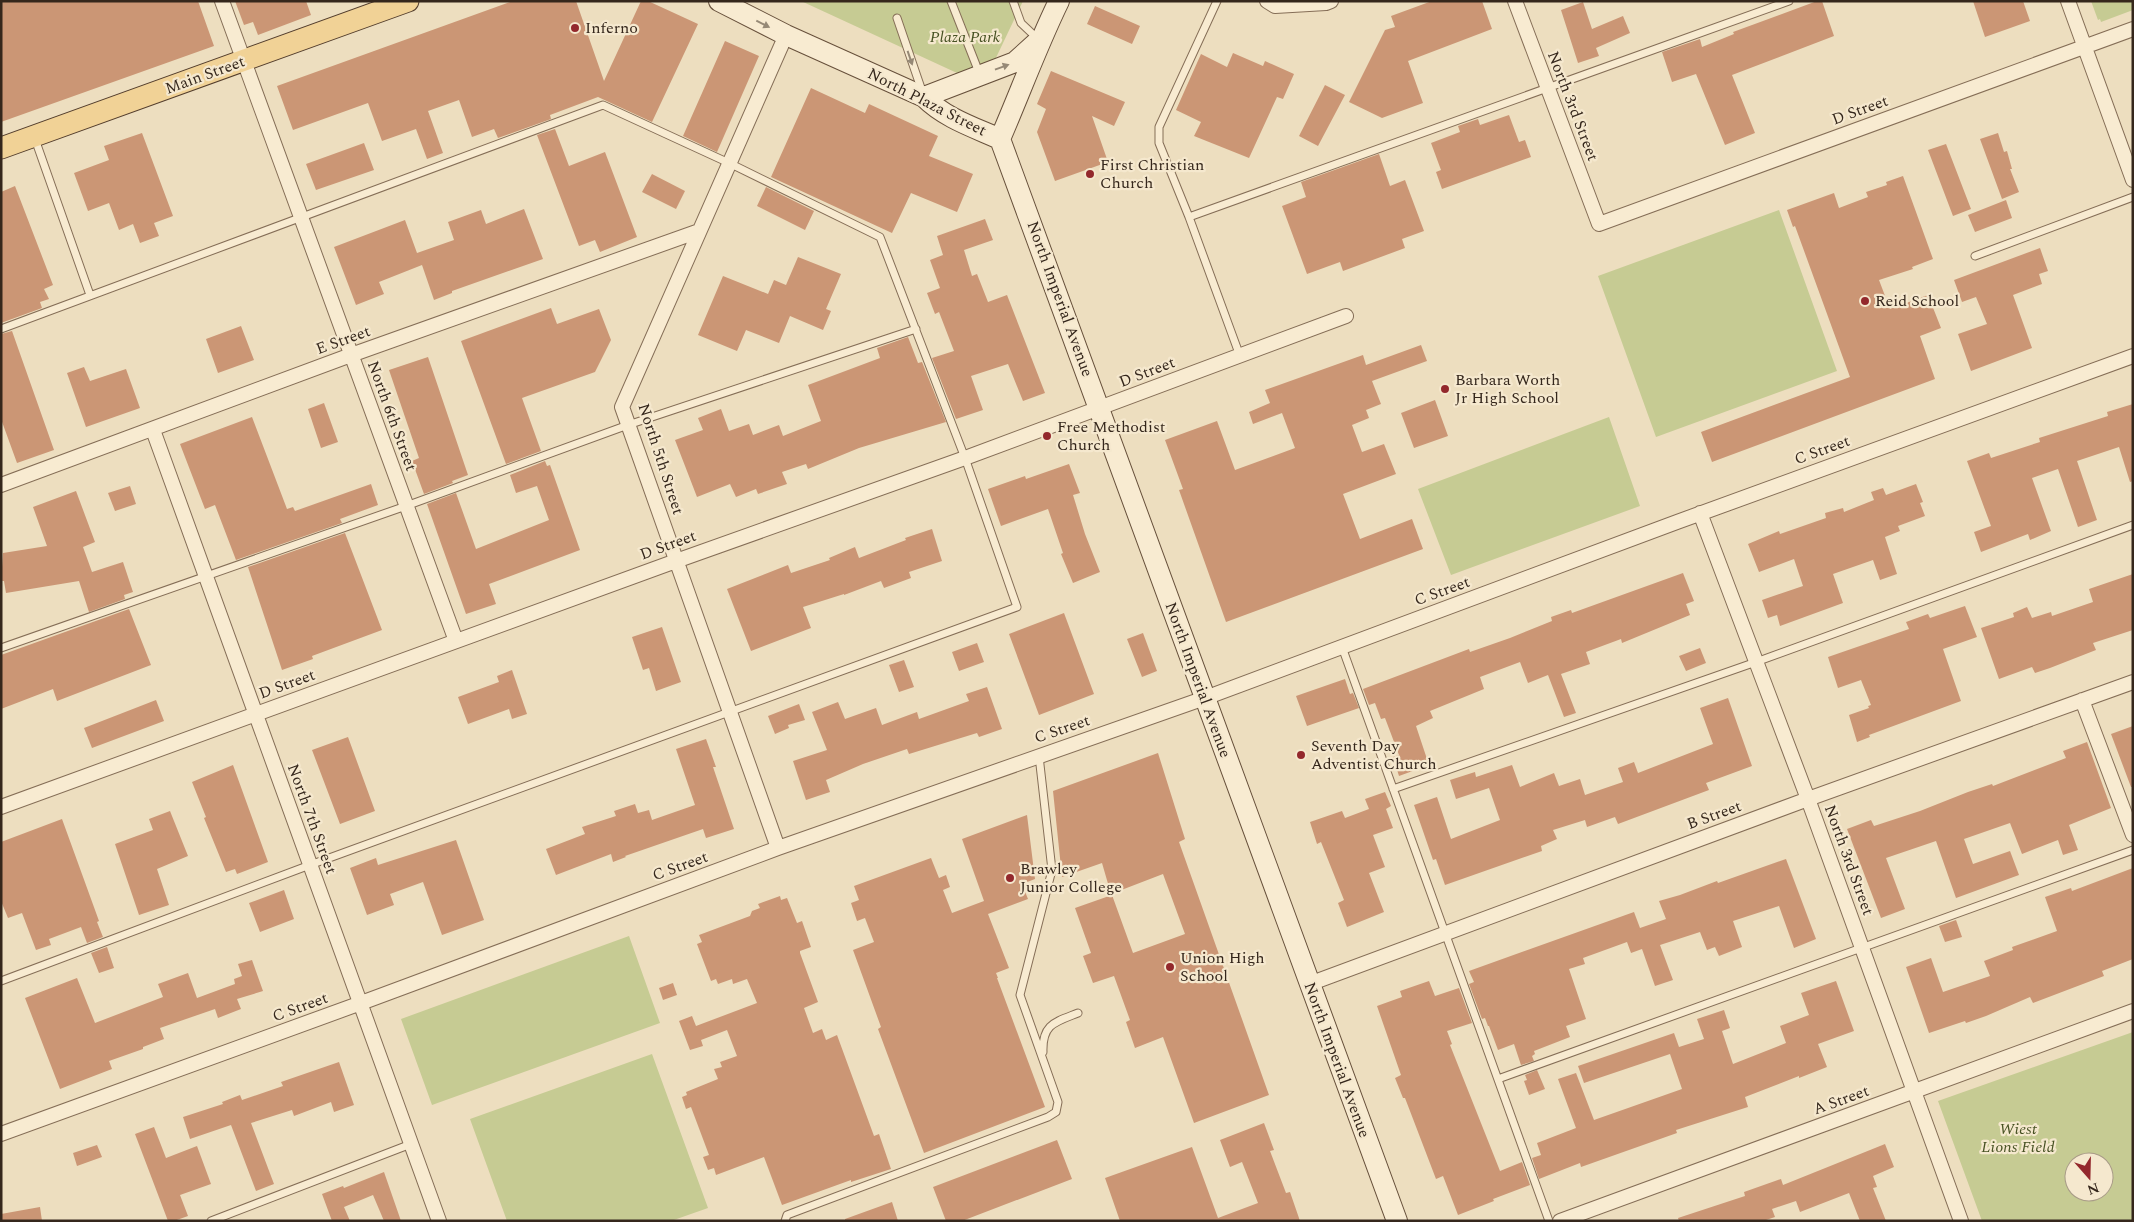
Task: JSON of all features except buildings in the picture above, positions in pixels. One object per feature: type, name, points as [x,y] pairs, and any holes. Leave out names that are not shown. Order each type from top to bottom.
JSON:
[{"type":"main road","name":"Main Street","points":[[1,148],[408,1]]},
{"type":"street","name":"North 6th Street","points":[[222,1],[456,641]]},
{"type":"street","name":"North Plaza Street","points":[[719,1],[786,35],[924,97],[934,107],[957,121],[1000,139],[1021,92],[1055,3]]},
{"type":"street","points":[[1266,1],[1276,6],[1326,3],[1331,1]]},
{"type":"street","name":"North 3rd Street","points":[[1515,1],[1599,224]]},
{"type":"street","points":[[2068,1],[2133,180]]},
{"type":"street","name":"D Street","points":[[1599,224],[2133,29]]},
{"type":"street","name":"North 5th Street","points":[[778,848],[622,407],[786,35]]},
{"type":"street","points":[[924,97],[1015,62],[1040,40]]},
{"type":"street","name":"North Imperial Avenue","points":[[1000,139],[1397,1221]]},
{"type":"street","name":"E Street","points":[[1,485],[351,355],[699,231]]},
{"type":"street","name":"D Street","points":[[1,807],[676,560],[966,458],[1346,316]]},
{"type":"street","name":"C Street","points":[[1,1134],[361,1004],[778,848],[1205,698],[2133,356]]},
{"type":"street","name":"North 7th Street","points":[[153,430],[439,1221]]},
{"type":"street","name":"North 3rd Street","points":[[1700,514],[1808,799],[1961,1221]]},
{"type":"street","name":"B Street","points":[[1309,984],[1808,799],[2133,682]]},
{"type":"street","points":[[2082,700],[2133,835]]},
{"type":"street","name":"A Street","points":[[1560,1221],[2133,1011]]},
{"type":"lane","points":[[951,1],[980,75]]},
{"type":"lane","points":[[1013,1],[1021,23],[1040,40]]},
{"type":"lane","points":[[1217,1],[1158,127],[1159,143],[1189,217],[1240,356]]},
{"type":"lane","points":[[1189,217],[1547,86],[1789,1]]},
{"type":"lane","points":[[897,18],[924,97]]},
{"type":"lane","points":[[1,329],[603,105],[729,163],[880,237],[966,458],[1017,607],[310,864],[1,981]]},
{"type":"lane","points":[[34,136],[90,295]]},
{"type":"lane","points":[[1975,256],[2133,197]]},
{"type":"lane","points":[[1,648],[406,506],[628,425],[916,329]]},
{"type":"lane","points":[[1393,789],[1756,662],[2133,525]]},
{"type":"lane","points":[[1342,647],[1549,1221]]},
{"type":"lane","points":[[785,1221],[787,1215],[1048,1117],[1056,1112],[1058,1102],[1020,995],[1052,870],[1039,756]]},
{"type":"lane","points":[[1498,1079],[2133,850]]},
{"type":"lane","points":[[1043,1060],[1042,1037],[1052,1023],[1078,1013]]},
{"type":"lane","points":[[211,1221],[412,1144]]},
{"type":"green space","name":"Plaza Park","points":[[801,1],[1023,1],[983,85]]},
{"type":"green space","points":[[2091,1],[2133,1],[2133,10],[2101,22],[2100,19],[2098,20]]},
{"type":"green space","points":[[1779,210],[1837,371],[1656,437],[1598,276]]},
{"type":"green space","points":[[1609,417],[1640,506],[1451,575],[1418,489]]},
{"type":"green space","points":[[629,936],[660,1023],[432,1105],[401,1019]]},
{"type":"green space","name":"Wiest Lions Field","points":[[2133,1032],[2133,1221],[1982,1221],[1938,1101]]},
{"type":"green space","points":[[652,1054],[708,1208],[671,1221],[507,1221],[470,1119]]},
{"type":"place","name":"Inferno","points":[[575,28]]},
{"type":"place","name":"First Christian Church","points":[[1090,174]]},
{"type":"place","name":"Reid School","points":[[1865,301]]},
{"type":"place","name":"Barbara Worth Jr High School","points":[[1445,389]]},
{"type":"place","name":"Free Methodist Church","points":[[1047,436]]},
{"type":"place","name":"Seventh Day Adventist Church","points":[[1301,755]]},
{"type":"place","name":"Brawley Junior College","points":[[1010,878]]},
{"type":"place","name":"Union High School","points":[[1170,967]]}]
